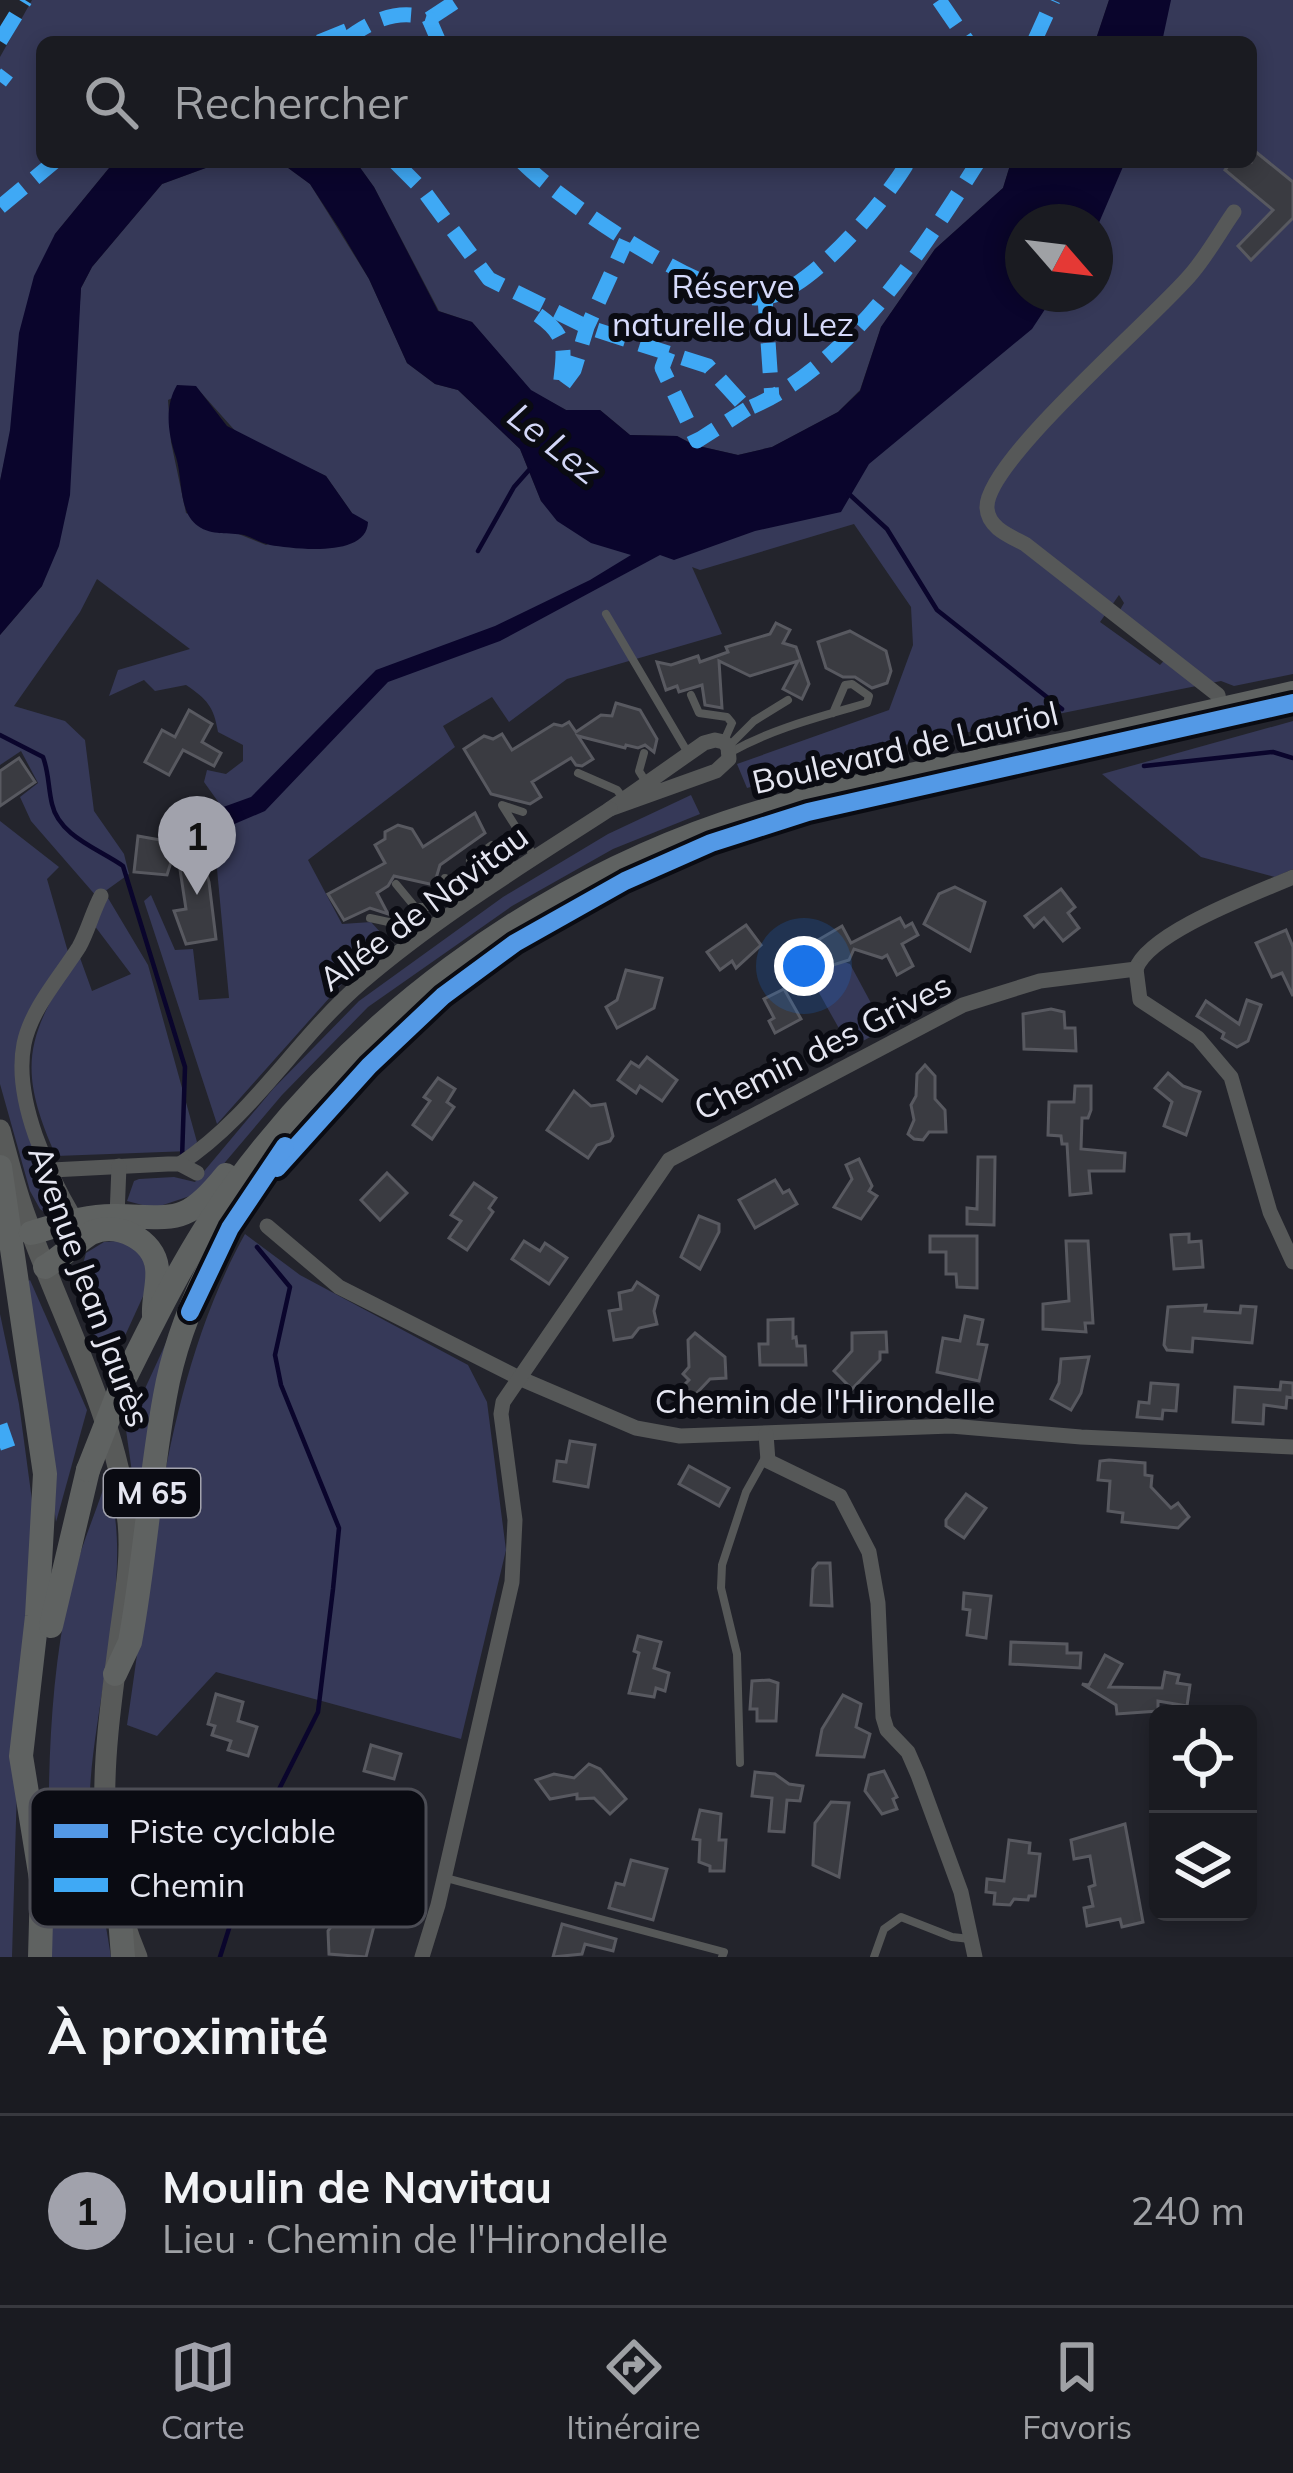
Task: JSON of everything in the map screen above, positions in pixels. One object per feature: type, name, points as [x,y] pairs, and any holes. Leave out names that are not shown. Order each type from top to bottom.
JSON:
[{"type":"main road","name":"Boulevard de Lauriol","points":[[154,1318],[233,1188],[320,1084],[392,1013],[457,962],[584,885],[723,824],[849,788],[1293,693]]},
{"type":"main road","name":"M 65","points":[[115,1674],[130,1642],[139,1594],[165,1393],[181,1336],[212,1263],[281,1150],[457,962]]},
{"type":"main road","name":"M 65","points":[[31,1233],[170,1219],[198,1206],[293,1092],[320,1084]]},
{"type":"main road","name":"Avenue Jean Jaurès","points":[[0,1130],[31,1233],[121,1478],[129,1527],[105,1789]]},
{"type":"main road","name":"M 65","points":[[0,1167],[45,1474],[22,1756],[30,1799]]},
{"type":"main road","name":"M 65","points":[[36,1789],[53,1612],[88,1470],[154,1318],[158,1273],[154,1254],[142,1240],[100,1225]]},
{"type":"main road","points":[[45,1267],[100,1225]]},
{"type":"main road","name":"M 65","points":[[26,1957],[30,1876]]},
{"type":"main road","name":"M 65","points":[[40,1957],[41,1927]]},
{"type":"main road","points":[[121,1927],[123,1957]]},
{"type":"main road","name":"Avenue Jean Jaurès","points":[[128,1927],[137,1957]]},
{"type":"main road","name":"Avenue Jean Jaurès","points":[[135,1927],[149,1957]]},
{"type":"street","points":[[1221,709],[1218,694],[994,525],[986,504],[993,483],[1028,439],[1192,273],[1234,212]]},
{"type":"street","name":"Allée de Navitau","points":[[180,1164],[219,1137],[360,984],[414,943],[438,914],[516,870],[704,743],[727,747],[724,765],[701,778],[610,809]]},
{"type":"street","points":[[1293,877],[1180,931],[1152,948],[1136,969],[1139,1000],[1198,1038],[1231,1077],[1270,1212],[1293,1262]]},
{"type":"street","points":[[100,1225],[52,1170],[30,1112],[24,1078],[25,1043],[81,943],[101,896]]},
{"type":"street","name":"Chemin des Grives","points":[[422,1957],[445,1877],[512,1582],[515,1520],[503,1402],[669,1160],[963,1005],[1040,981],[1136,969]]},
{"type":"street","points":[[52,1170],[180,1164],[197,1173]]},
{"type":"street","points":[[100,1225],[119,1166]]},
{"type":"street","name":"Chemin de l'Hirondelle","points":[[267,1226],[338,1287],[519,1378],[636,1428],[680,1436],[951,1426],[1293,1447]]},
{"type":"street","points":[[766,1434],[766,1457],[840,1496],[869,1552],[878,1603],[883,1717],[918,1775],[962,1892],[974,1948]]},
{"type":"lane","points":[[606,614],[689,754]]},
{"type":"lane","points":[[727,747],[867,703],[869,696],[852,684],[844,685],[832,713]]},
{"type":"lane","points":[[691,695],[699,713],[727,717],[732,723],[727,747]]},
{"type":"lane","points":[[727,747],[788,700]]},
{"type":"lane","points":[[644,753],[639,772],[647,783]]},
{"type":"lane","points":[[578,773],[617,790],[624,799]]},
{"type":"lane","points":[[523,812],[502,805],[535,857]]},
{"type":"lane","points":[[470,861],[492,845],[500,848],[516,870]]},
{"type":"lane","points":[[396,884],[415,907],[438,914],[445,878]]},
{"type":"lane","points":[[370,918],[393,923],[414,943]]},
{"type":"lane","points":[[740,1763],[737,1654],[721,1588],[722,1565],[746,1492],[766,1457]]},
{"type":"lane","points":[[445,1877],[724,1952],[722,1957]]},
{"type":"lane","points":[[874,1957],[884,1929],[901,1917],[974,1948]]},
{"type":"green space","points":[[32,0],[1109,0],[1097,36],[36,36],[36,168],[109,168],[55,234],[0,481],[0,57]]},
{"type":"green space","points":[[1165,0],[1293,0],[1293,674],[1234,686],[1221,681],[885,749],[747,788],[737,764],[889,710],[913,645],[911,607],[854,524],[700,570],[692,567],[722,634],[567,679],[509,722],[492,697],[443,726],[455,747],[308,860],[342,924],[371,922],[393,946],[356,968],[217,1124],[144,901],[151,895],[175,950],[193,949],[199,1000],[229,998],[217,869],[198,829],[215,810],[224,810],[204,782],[207,770],[226,774],[243,761],[243,745],[218,732],[208,704],[186,685],[155,691],[144,680],[109,696],[118,670],[190,649],[97,579],[80,612],[14,706],[65,721],[85,740],[94,811],[124,854],[129,874],[97,897],[31,821],[20,797],[38,783],[21,751],[0,765],[0,635],[42,586],[75,368],[81,288],[92,267],[162,184],[206,168],[288,168],[310,184],[369,279],[407,363],[435,384],[458,390],[520,449],[541,501],[626,553],[666,555],[1023,312],[1113,312],[1113,204],[1100,204],[1110,168],[1257,168],[1257,36],[1156,36]],"holes":[[[196,387],[238,434],[326,476],[352,513],[266,545],[186,513],[171,442],[168,400]],[[1119,595],[1124,603],[1120,610],[1172,652],[1160,665],[1100,622]]]},
{"type":"green space","name":"Réserve naturelle du Lez","points":[[360,168],[1009,168],[1003,188],[935,249],[881,327],[860,390],[838,412],[772,447],[738,455],[677,436],[630,435],[600,410],[566,410],[531,391],[472,322],[439,311]]},
{"type":"green space","points":[[1293,721],[1293,869],[1275,877],[1201,857],[1102,774]]},
{"type":"green space","points":[[691,795],[700,814],[613,849],[512,906],[368,1007],[282,1095],[199,1193],[154,1208],[127,1201],[139,1179],[174,1177],[195,1182],[273,1089],[359,1001],[503,897],[608,834]]},
{"type":"green space","points":[[0,821],[59,867],[47,879],[68,952],[40,994],[20,1103],[41,1175],[61,1213],[51,1217],[30,1191],[0,1084]]},
{"type":"green space","points":[[108,898],[148,965],[197,1142],[190,1151],[56,1156],[43,1125],[35,1098],[33,1052],[38,1030],[61,983],[79,955],[92,991],[131,974],[94,925]]},
{"type":"green space","points":[[842,961],[850,964],[885,1029],[850,1048],[809,975]]},
{"type":"green space","points":[[245,1234],[300,1275],[468,1365],[487,1402],[506,1550],[461,1739],[216,1672],[157,1736],[127,1725],[154,1536],[179,1410],[218,1290]]},
{"type":"green space","points":[[104,1242],[129,1244],[147,1261],[145,1292],[107,1375],[77,1286],[86,1253]]},
{"type":"green space","points":[[30,1280],[87,1410],[56,1522],[25,1283]]},
{"type":"green space","points":[[0,1314],[19,1404],[34,1515],[19,1718],[12,1957],[0,1957]]},
{"type":"green space","points":[[176,1321],[140,1529],[126,1430]]},
{"type":"green space","points":[[108,1486],[115,1518],[117,1554],[90,1789],[49,1789],[61,1638],[72,1580]]},
{"type":"green space","points":[[49,1927],[106,1927],[111,1957],[49,1957]]},
{"type":"water","points":[[1109,0],[1171,0],[1163,36],[1097,36]]},
{"type":"water","points":[[109,168],[206,168],[162,184],[92,267],[81,288],[70,495],[59,546],[42,586],[0,635],[0,481],[19,333],[34,276],[55,234]]},
{"type":"water","name":"Le Lez","points":[[288,168],[360,168],[438,311],[472,322],[531,390],[566,410],[600,410],[630,435],[677,436],[738,455],[772,447],[838,412],[860,391],[881,327],[935,249],[1003,188],[1009,168],[1122,168],[1107,204],[1005,204],[1005,312],[1043,312],[1032,329],[869,464],[841,512],[755,531],[674,560],[660,555],[500,641],[388,682],[265,811],[225,828],[195,852],[179,857],[182,842],[215,810],[251,797],[376,670],[495,626],[631,555],[591,543],[557,521],[541,501],[520,449],[458,390],[435,384],[407,363],[369,279],[310,184]]},
{"type":"water","points":[[177,385],[196,386],[227,426],[326,476],[352,513],[368,522],[365,533],[343,546],[312,549],[270,545],[198,526],[184,504],[169,430],[170,402]]},
{"type":"building","points":[[1257,153],[1293,182],[1293,218],[1251,260],[1238,246],[1273,210],[1225,170],[1257,168]]},
{"type":"building","points":[[776,623],[790,630],[783,643],[796,647],[809,684],[802,699],[783,689],[798,661],[750,676],[719,661],[722,708],[705,705],[702,685],[679,692],[677,686],[666,690],[657,662],[671,665],[698,656],[700,662],[728,652],[726,647],[770,634]]},
{"type":"building","points":[[850,631],[886,651],[891,671],[887,683],[872,688],[826,668],[818,642]]},
{"type":"building","points":[[616,703],[640,710],[657,739],[654,752],[645,745],[625,748],[578,736],[593,759],[582,766],[571,758],[532,782],[541,797],[530,804],[491,794],[464,749],[484,736],[493,739],[502,734],[512,750],[554,724],[569,722],[576,732],[601,715],[612,716]]},
{"type":"building","points":[[189,710],[212,724],[202,742],[221,753],[214,766],[183,750],[169,775],[145,762],[162,730],[175,737]]},
{"type":"building","points":[[19,758],[35,782],[0,806],[0,771]]},
{"type":"building","points":[[475,813],[485,833],[440,865],[434,885],[394,876],[377,893],[388,914],[370,908],[344,920],[328,894],[385,863],[375,845],[385,839],[385,832],[398,825],[412,829],[423,847]]},
{"type":"building","points":[[138,836],[177,843],[167,875],[134,872]]},
{"type":"building","points":[[201,855],[216,939],[186,944],[174,911],[186,909],[179,863]]},
{"type":"building","points":[[955,887],[985,902],[970,951],[924,924],[939,894]]},
{"type":"building","points":[[1061,889],[1075,907],[1068,913],[1079,928],[1063,941],[1044,918],[1034,927],[1025,916]]},
{"type":"building","points":[[900,918],[905,927],[912,923],[918,935],[902,944],[913,966],[897,975],[887,955],[882,958],[854,949],[849,960],[817,970],[806,947],[842,926],[851,943]]},
{"type":"building","points":[[746,925],[761,945],[736,968],[732,961],[720,970],[707,952]]},
{"type":"building","points":[[1286,930],[1293,947],[1293,996],[1282,973],[1272,977],[1256,943]]},
{"type":"building","points":[[626,970],[662,978],[654,1008],[617,1028],[606,1007],[617,1000]]},
{"type":"building","points":[[784,989],[801,1019],[775,1033],[769,1021],[774,1018],[764,999]]},
{"type":"building","points":[[1247,1000],[1261,1005],[1248,1041],[1237,1047],[1197,1016],[1206,1001],[1239,1024]]},
{"type":"building","points":[[1051,1009],[1064,1012],[1065,1028],[1075,1028],[1076,1051],[1024,1049],[1023,1014]]},
{"type":"building","points":[[647,1057],[677,1080],[662,1101],[640,1086],[636,1093],[618,1080],[631,1062],[639,1067]]},
{"type":"building","points":[[925,1065],[935,1076],[935,1099],[945,1110],[946,1132],[929,1132],[923,1140],[908,1134],[914,1120],[911,1105],[917,1074]]},
{"type":"building","points":[[1168,1073],[1200,1092],[1186,1135],[1164,1126],[1172,1102],[1155,1088]]},
{"type":"building","points":[[438,1078],[455,1089],[447,1102],[454,1107],[432,1139],[413,1125],[430,1101],[424,1097]]},
{"type":"building","points":[[1075,1086],[1091,1086],[1091,1110],[1088,1118],[1082,1118],[1081,1149],[1125,1153],[1124,1171],[1089,1171],[1091,1193],[1070,1195],[1067,1144],[1062,1144],[1061,1136],[1048,1135],[1049,1102],[1074,1102]]},
{"type":"building","points":[[574,1091],[591,1106],[605,1104],[613,1136],[597,1145],[588,1158],[547,1130]]},
{"type":"building","points":[[978,1157],[995,1157],[994,1225],[967,1224],[967,1208],[977,1209]]},
{"type":"building","points":[[859,1159],[872,1186],[869,1191],[877,1196],[861,1219],[834,1207],[852,1179],[846,1165]]},
{"type":"building","points":[[387,1173],[407,1193],[380,1220],[361,1200]]},
{"type":"building","points":[[775,1180],[797,1204],[755,1228],[739,1200]]},
{"type":"building","points":[[474,1183],[496,1198],[489,1208],[493,1212],[467,1250],[449,1238],[461,1221],[451,1215]]},
{"type":"building","points":[[699,1216],[719,1224],[700,1269],[681,1257]]},
{"type":"building","points":[[1189,1234],[1189,1242],[1201,1241],[1203,1267],[1174,1269],[1171,1235]]},
{"type":"building","points":[[930,1236],[977,1236],[977,1288],[957,1287],[956,1274],[946,1274],[946,1252],[930,1252]]},
{"type":"building","points":[[524,1241],[540,1251],[545,1243],[567,1258],[549,1284],[512,1259]]},
{"type":"building","points":[[1066,1241],[1088,1241],[1093,1323],[1085,1323],[1086,1332],[1043,1329],[1043,1304],[1069,1301]]},
{"type":"building","points":[[637,1282],[658,1296],[657,1324],[614,1340],[609,1311],[621,1309],[619,1293],[632,1290]]},
{"type":"building","points":[[1206,1305],[1205,1311],[1240,1313],[1241,1306],[1256,1307],[1252,1343],[1193,1338],[1192,1352],[1167,1350],[1168,1307]]},
{"type":"building","points":[[965,1316],[983,1320],[978,1344],[987,1345],[979,1381],[937,1372],[943,1338],[960,1341]]},
{"type":"building","points":[[793,1319],[793,1338],[797,1346],[805,1346],[806,1365],[760,1365],[759,1344],[768,1344],[768,1320]]},
{"type":"building","points":[[886,1332],[887,1352],[880,1352],[880,1360],[852,1389],[834,1371],[852,1351],[852,1333]]},
{"type":"building","points":[[695,1333],[725,1357],[726,1378],[710,1379],[694,1396],[683,1386],[689,1380],[683,1374],[689,1367],[688,1340]]},
{"type":"building","points":[[1089,1357],[1081,1393],[1071,1410],[1051,1399],[1059,1383],[1061,1359]]},
{"type":"building","points":[[1281,1382],[1293,1383],[1293,1398],[1287,1397],[1286,1408],[1264,1405],[1263,1424],[1233,1422],[1235,1387],[1280,1390]]},
{"type":"building","points":[[1151,1383],[1178,1385],[1176,1411],[1163,1410],[1162,1419],[1137,1417],[1139,1402],[1149,1403]]},
{"type":"building","points":[[570,1441],[595,1445],[588,1487],[554,1481],[557,1461],[566,1462]]},
{"type":"building","points":[[1100,1461],[1145,1463],[1145,1475],[1152,1476],[1151,1487],[1171,1508],[1178,1503],[1189,1517],[1178,1528],[1122,1522],[1123,1513],[1108,1511],[1110,1481],[1098,1480]]},
{"type":"building","points":[[689,1466],[729,1488],[719,1506],[679,1484]]},
{"type":"building","points":[[966,1494],[986,1508],[964,1538],[946,1526],[946,1520]]},
{"type":"building","points":[[818,1563],[830,1563],[832,1606],[811,1605],[813,1569]]},
{"type":"building","points":[[964,1593],[991,1596],[986,1638],[967,1635],[970,1610],[963,1609]]},
{"type":"building","points":[[638,1636],[661,1642],[654,1668],[669,1673],[665,1691],[656,1688],[654,1697],[629,1693],[639,1653],[634,1651]]},
{"type":"building","points":[[1011,1642],[1067,1644],[1067,1653],[1081,1653],[1080,1668],[1010,1664]]},
{"type":"building","points":[[1105,1655],[1122,1664],[1109,1687],[1162,1688],[1165,1672],[1179,1675],[1177,1683],[1190,1685],[1187,1705],[1158,1701],[1158,1705],[1149,1705],[1149,1712],[1117,1714],[1116,1705],[1082,1684],[1089,1685]]},
{"type":"building","points":[[752,1681],[778,1683],[776,1721],[757,1721],[757,1709],[750,1709]]},
{"type":"building","points":[[216,1694],[243,1702],[238,1721],[257,1727],[248,1756],[228,1750],[231,1741],[212,1735],[215,1726],[208,1724]]},
{"type":"building","points":[[843,1695],[861,1704],[856,1727],[870,1734],[864,1757],[817,1755],[822,1729]]},
{"type":"building","points":[[371,1745],[401,1754],[394,1779],[364,1771]]},
{"type":"building","points":[[589,1764],[600,1769],[626,1799],[610,1814],[594,1798],[577,1799],[577,1794],[550,1799],[536,1780],[554,1774],[574,1778]]},
{"type":"building","points":[[884,1771],[897,1797],[893,1799],[897,1809],[882,1814],[865,1791],[869,1775]]},
{"type":"building","points":[[755,1772],[775,1774],[789,1784],[803,1786],[800,1801],[787,1800],[784,1832],[769,1831],[772,1798],[752,1796]]},
{"type":"building","points":[[831,1802],[849,1803],[839,1877],[813,1865],[815,1823]]},
{"type":"building","points":[[700,1810],[721,1814],[719,1840],[726,1840],[724,1871],[710,1871],[710,1866],[699,1862],[700,1840],[693,1839]]},
{"type":"building","points":[[1125,1824],[1143,1922],[1122,1927],[1120,1919],[1087,1926],[1084,1908],[1093,1906],[1089,1887],[1095,1885],[1090,1856],[1074,1859],[1071,1840]]},
{"type":"building","points":[[1009,1840],[1030,1843],[1029,1853],[1040,1854],[1035,1896],[1014,1899],[1010,1905],[994,1904],[995,1893],[986,1892],[987,1879],[1004,1881]]},
{"type":"building","points":[[631,1860],[667,1869],[653,1920],[609,1908],[616,1883],[624,1885]]},
{"type":"building","points":[[562,1924],[616,1939],[613,1951],[585,1944],[582,1954],[553,1957]]},
{"type":"building","points":[[331,1927],[374,1927],[366,1957],[329,1954]]},
{"type":"waterway","name":"Le Lez","points":[[478,551],[514,487],[529,470]]},
{"type":"waterway","points":[[849,494],[887,529],[937,610],[1062,709]]},
{"type":"waterway","points":[[0,735],[43,757],[52,804],[63,825],[123,866],[185,1067],[182,1159]]},
{"type":"waterway","points":[[1144,766],[1273,752],[1293,758]]},
{"type":"waterway","points":[[257,1247],[290,1287],[275,1355],[281,1385],[339,1528],[318,1712],[279,1789]]},
{"type":"waterway","points":[[220,1957],[229,1927]]},
{"type":"marked path","points":[[0,41],[25,0]]},
{"type":"marked path","points":[[429,19],[458,0]]},
{"type":"marked path","points":[[939,0],[964,36]]},
{"type":"marked path","points":[[1037,36],[1053,0]]},
{"type":"marked path","points":[[352,36],[373,23],[406,15],[429,19],[436,36]]},
{"type":"marked path","points":[[334,36],[356,27]]},
{"type":"marked path","points":[[0,82],[7,73]]},
{"type":"marked path","points":[[0,207],[47,168]]},
{"type":"marked path","points":[[401,168],[489,279],[587,327],[708,366],[747,409],[817,366],[849,336],[907,268],[974,168]]},
{"type":"marked path","points":[[529,168],[600,223],[672,267],[737,295],[761,298],[780,293],[822,264],[864,221],[904,168]]},
{"type":"marked path","points":[[538,315],[560,339],[560,389],[574,370],[587,327],[626,241]]},
{"type":"marked path","points":[[765,298],[772,399]]},
{"type":"marked path","points":[[668,352],[662,368],[697,441],[747,409]]},
{"type":"marked path","points":[[0,1425],[8,1448]]},
{"type":"cycle path","points":[[277,1168],[369,1066],[443,996],[515,943],[625,881],[711,843],[808,812],[1293,703]]},
{"type":"cycle path","points":[[190,1312],[230,1228],[285,1146]]},
{"type":"place","name":"Moulin de Navitau","points":[[197,895]]}]
